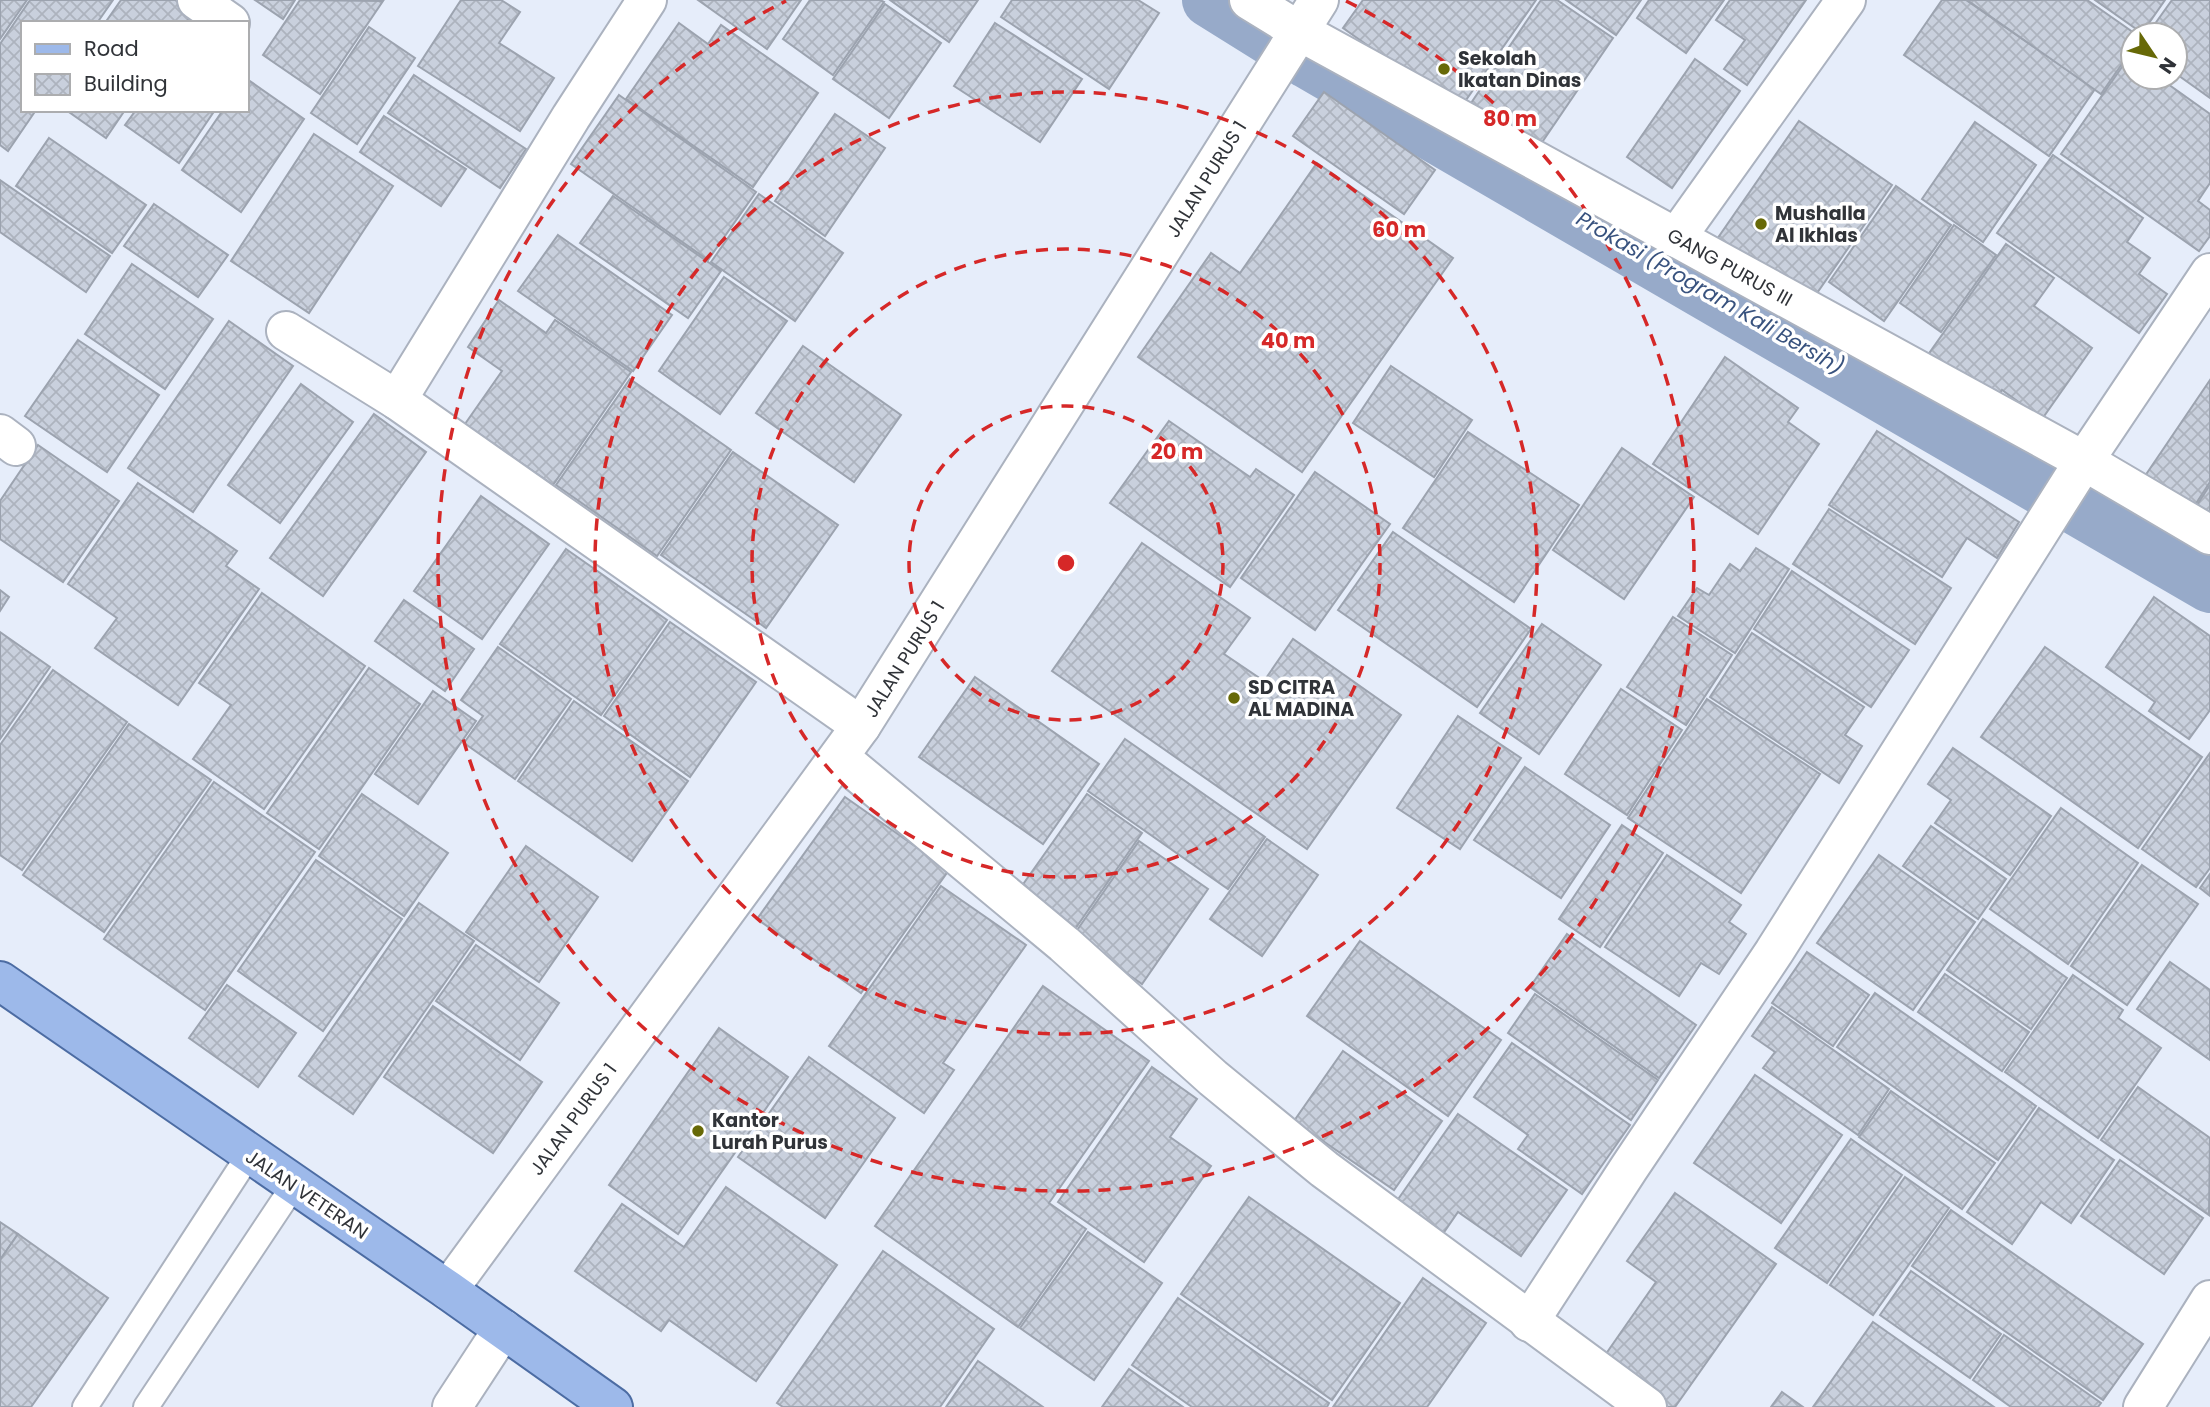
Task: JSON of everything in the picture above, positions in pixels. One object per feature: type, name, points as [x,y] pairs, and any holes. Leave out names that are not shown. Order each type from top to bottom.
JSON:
[{"type":"main road","name":"JALAN VETERAN","points":[[0,981],[613,1407]]},
{"type":"street","points":[[197,0],[227,21]]},
{"type":"street","points":[[397,400],[564,128],[647,0]]},
{"type":"street","name":"GANG PURUS III","points":[[1249,0],[1304,24],[2078,470],[2210,535]]},
{"type":"street","points":[[1676,238],[1846,0]]},
{"type":"street","name":"JALAN PURUS 1","points":[[448,1290],[861,726],[1304,24]]},
{"type":"street","points":[[1530,1322],[1629,1168],[1774,952],[2078,470],[2210,274]]},
{"type":"street","points":[[286,331],[397,400],[861,726]]},
{"type":"street","points":[[839,757],[1064,944],[1213,1078],[1324,1169],[1647,1407]]},
{"type":"street","points":[[2143,1407],[2210,1300]]},
{"type":"street","points":[[452,1407],[503,1329]]},
{"type":"lane","points":[[85,1407],[249,1155]]},
{"type":"lane","points":[[146,1407],[294,1185]]},
{"type":"building","points":[[0,0],[27,0],[0,39]]},
{"type":"building","points":[[30,0],[113,0],[98,21],[21,21],[21,112],[35,112],[8,151],[0,145],[0,44]]},
{"type":"building","points":[[121,0],[175,0],[193,12],[187,21],[106,21]]},
{"type":"building","points":[[255,0],[295,0],[283,19]]},
{"type":"building","points":[[300,0],[383,1],[320,94],[263,55]]},
{"type":"building","points":[[461,0],[501,0],[520,12],[499,43],[554,78],[520,131],[418,66]]},
{"type":"building","points":[[698,0],[801,0],[767,49]]},
{"type":"building","points":[[810,0],[884,2],[833,75],[783,39]]},
{"type":"building","points":[[890,0],[978,0],[949,42]]},
{"type":"building","points":[[1012,0],[1138,0],[1159,13],[1109,89],[1001,17]]},
{"type":"building","name":"Sekolah Ikatan Dinas","points":[[1363,0],[1536,0],[1459,110],[1343,28]]},
{"type":"building","points":[[1541,0],[1557,0],[1613,38],[1534,154],[1467,109]]},
{"type":"building","name":"Sekolah Ikatan Dinas","points":[[1566,0],[1641,0],[1616,35]]},
{"type":"building","points":[[1649,0],[1724,0],[1686,53],[1637,18]]},
{"type":"building","points":[[1730,0],[1806,0],[1747,85],[1724,69],[1745,40],[1716,20]]},
{"type":"building","points":[[1942,0],[1966,0],[2095,89],[2049,156],[1904,55]]},
{"type":"building","points":[[1967,0],[2087,0],[2119,22],[2119,68],[2101,94]]},
{"type":"building","points":[[2095,0],[2165,0],[2150,21],[2125,21]]},
{"type":"building","points":[[2172,0],[2210,0],[2210,98],[2189,83],[2189,21],[2157,21]]},
{"type":"building","points":[[885,4],[941,43],[889,118],[833,79]]},
{"type":"building","points":[[679,23],[708,44],[721,25],[818,93],[753,187],[626,99]]},
{"type":"building","points":[[995,23],[1082,79],[1040,142],[954,86]]},
{"type":"building","points":[[369,27],[415,58],[357,144],[311,113]]},
{"type":"building","points":[[1695,59],[1740,91],[1672,188],[1627,157]]},
{"type":"building","points":[[2119,71],[2119,91],[2178,91],[2210,114],[2210,183],[2198,201],[2210,210],[2210,236],[2199,251],[2061,154]]},
{"type":"building","points":[[414,75],[526,149],[500,188],[388,113]]},
{"type":"building","points":[[248,80],[304,119],[241,212],[182,170],[222,112],[248,112]]},
{"type":"building","points":[[1324,92],[1435,170],[1404,214],[1293,136]]},
{"type":"building","points":[[619,95],[756,192],[708,260],[571,164]]},
{"type":"building","points":[[69,112],[124,112],[106,138]]},
{"type":"building","points":[[135,112],[214,112],[179,163],[125,125]]},
{"type":"building","points":[[835,114],[885,148],[825,236],[775,201]]},
{"type":"building","points":[[384,116],[466,169],[441,206],[360,152]]},
{"type":"building","points":[[1799,121],[1892,185],[1808,306],[1715,242]]},
{"type":"building","points":[[1975,122],[2036,165],[1983,242],[1922,199]]},
{"type":"building","points":[[314,134],[393,186],[309,313],[231,261]]},
{"type":"building","points":[[49,138],[146,205],[112,253],[16,186]]},
{"type":"building","points":[[2053,155],[2143,218],[2127,242],[2150,258],[2139,274],[2167,294],[2139,333],[1997,233]]},
{"type":"building","points":[[1317,163],[1453,258],[1302,472],[1138,357],[1211,253],[1240,273]]},
{"type":"building","points":[[0,180],[110,256],[86,292],[0,232]]},
{"type":"building","points":[[1896,186],[1951,225],[1884,321],[1829,282]]},
{"type":"building","points":[[759,194],[843,253],[795,321],[711,262]]},
{"type":"building","points":[[613,196],[721,271],[688,318],[580,243]]},
{"type":"building","points":[[154,204],[228,255],[198,297],[124,246]]},
{"type":"building","points":[[1954,225],[1996,255],[1941,332],[1900,303]]},
{"type":"building","points":[[558,235],[672,315],[633,371],[518,291]]},
{"type":"building","points":[[2006,244],[2054,278],[2034,306],[2092,348],[2042,419],[2002,390],[1991,406],[1925,359]]},
{"type":"building","points":[[132,264],[213,319],[165,389],[85,334]]},
{"type":"building","points":[[724,277],[787,321],[720,414],[659,371]]},
{"type":"building","points":[[499,300],[546,333],[555,320],[631,372],[553,485],[465,424],[502,371],[468,347]]},
{"type":"building","points":[[229,321],[293,366],[193,512],[128,468]]},
{"type":"building","points":[[78,340],[159,395],[107,472],[25,416]]},
{"type":"building","points":[[803,346],[901,415],[854,482],[756,413]]},
{"type":"building","points":[[1725,357],[1798,408],[1788,422],[1819,444],[1758,534],[1653,464]]},
{"type":"building","points":[[1391,366],[1472,420],[1434,477],[1353,423]]},
{"type":"building","points":[[630,379],[731,450],[657,556],[556,485]]},
{"type":"building","points":[[2210,380],[2210,482],[2193,508],[2145,476]]},
{"type":"building","points":[[301,384],[353,422],[280,523],[228,485]]},
{"type":"building","points":[[374,414],[426,452],[323,596],[270,558]]},
{"type":"building","points":[[1169,421],[1250,477],[1256,469],[1294,495],[1230,587],[1110,503]]},
{"type":"building","points":[[1877,431],[2019,522],[1997,558],[1967,538],[1942,577],[1829,505]]},
{"type":"building","points":[[1468,432],[1579,505],[1514,602],[1403,528]]},
{"type":"building","points":[[38,445],[119,501],[63,582],[0,539],[0,501]]},
{"type":"building","points":[[1622,448],[1694,497],[1624,599],[1553,550]]},
{"type":"building","points":[[733,452],[838,525],[766,628],[661,555]]},
{"type":"building","points":[[1315,472],[1390,524],[1315,630],[1241,578]]},
{"type":"building","points":[[138,483],[237,551],[226,566],[259,589],[178,705],[95,648],[117,618],[68,584]]},
{"type":"building","points":[[2210,485],[2210,518],[2195,508]]},
{"type":"building","points":[[481,496],[549,544],[482,639],[414,591]]},
{"type":"building","points":[[1829,509],[1951,588],[1915,644],[1793,564]]},
{"type":"building","points":[[1393,532],[1531,629],[1477,707],[1338,610]]},
{"type":"building","name":"SD CITRA AL MADINA","points":[[1142,543],[1250,618],[1224,654],[1264,681],[1293,639],[1401,715],[1307,849],[1052,671]]},
{"type":"building","points":[[1756,548],[1789,569],[1735,653],[1678,616],[1697,588],[1709,595],[1730,564],[1740,571]]},
{"type":"building","points":[[566,549],[667,620],[601,715],[500,644]]},
{"type":"building","points":[[1792,571],[1909,650],[1871,707],[1754,629]]},
{"type":"building","points":[[0,590],[9,597],[0,611]]},
{"type":"building","points":[[262,593],[365,666],[264,809],[193,759],[231,705],[199,683]]},
{"type":"building","points":[[2154,597],[2210,636],[2210,710],[2189,739],[2149,711],[2155,702],[2106,667]]},
{"type":"building","points":[[404,600],[474,649],[445,691],[375,641]]},
{"type":"building","points":[[1673,617],[1732,655],[1686,725],[1627,687]]},
{"type":"building","points":[[670,622],[756,682],[690,777],[604,716]]},
{"type":"building","points":[[1542,624],[1601,665],[1539,754],[1480,713]]},
{"type":"building","points":[[0,632],[50,667],[0,739]]},
{"type":"building","points":[[1752,633],[1864,707],[1845,735],[1862,746],[1839,783],[1710,697]]},
{"type":"building","points":[[498,647],[571,699],[515,779],[464,743],[483,716],[461,700]]},
{"type":"building","points":[[2045,647],[2202,757],[2138,848],[1981,737]]},
{"type":"building","points":[[369,668],[420,704],[319,849],[267,813]]},
{"type":"building","points":[[53,670],[127,722],[22,870],[0,855],[0,745]]},
{"type":"building","points":[[975,677],[1099,764],[1043,844],[919,757]]},
{"type":"building","points":[[1621,689],[1682,730],[1627,815],[1565,774]]},
{"type":"building","points":[[433,691],[476,721],[418,804],[375,774]]},
{"type":"building","points":[[1707,699],[1820,774],[1741,893],[1628,818]]},
{"type":"building","points":[[574,701],[688,781],[632,861],[518,781]]},
{"type":"building","points":[[1458,716],[1521,758],[1460,849],[1397,808]]},
{"type":"building","points":[[129,724],[211,780],[104,932],[23,875]]},
{"type":"building","points":[[1125,739],[1265,837],[1228,889],[1088,791]]},
{"type":"building","points":[[1953,748],[2051,816],[2010,875],[1935,823],[1951,800],[1928,784]]},
{"type":"building","points":[[2210,753],[2210,868],[2196,887],[2142,849]]},
{"type":"building","points":[[1525,767],[1610,825],[1561,898],[1474,840]]},
{"type":"building","points":[[214,782],[315,852],[205,1010],[104,939]]},
{"type":"building","points":[[362,794],[448,853],[404,916],[319,856]]},
{"type":"building","points":[[1087,794],[1142,833],[1075,929],[1019,890]]},
{"type":"building","points":[[845,797],[949,870],[861,993],[757,919]]},
{"type":"building","points":[[2061,808],[2138,863],[2068,964],[1990,909]]},
{"type":"building","points":[[1622,825],[1663,853],[1600,947],[1559,919]]},
{"type":"building","points":[[1931,826],[2006,879],[1978,919],[1903,866]]},
{"type":"building","points":[[1267,839],[1318,875],[1262,956],[1210,919]]},
{"type":"building","points":[[1139,841],[1208,889],[1142,984],[1073,936]]},
{"type":"building","points":[[526,846],[598,897],[539,982],[466,932]]},
{"type":"building","points":[[1667,855],[1741,905],[1729,922],[1746,934],[1719,974],[1701,963],[1679,996],[1605,947]]},
{"type":"building","points":[[1879,855],[1975,922],[1913,1010],[1817,943]]},
{"type":"building","points":[[316,860],[402,919],[323,1031],[238,971]]},
{"type":"building","points":[[2142,865],[2198,904],[2127,1005],[2071,966]]},
{"type":"building","points":[[2210,874],[2210,896],[2200,888]]},
{"type":"building","points":[[941,886],[1026,945],[943,1063],[954,1070],[924,1113],[829,1046]]},
{"type":"building","points":[[419,903],[474,941],[353,1114],[299,1076]]},
{"type":"building","points":[[1983,919],[2067,978],[2031,1029],[1947,970]]},
{"type":"building","points":[[1567,934],[1696,1025],[1659,1078],[1530,987]]},
{"type":"building","points":[[1360,941],[1501,1040],[1448,1116],[1307,1016]]},
{"type":"building","points":[[476,945],[559,1003],[520,1060],[436,1001]]},
{"type":"building","points":[[1807,952],[1869,995],[1833,1046],[1772,1003]]},
{"type":"building","points":[[2170,962],[2210,990],[2210,1060],[2137,1009]]},
{"type":"building","points":[[1945,974],[2029,1032],[2002,1071],[1918,1012]]},
{"type":"building","points":[[2073,975],[2123,1010],[2118,1018],[2161,1048],[2098,1138],[2005,1072]]},
{"type":"building","points":[[227,985],[296,1033],[258,1087],[189,1038]]},
{"type":"building","points":[[1043,986],[1149,1061],[1049,1203],[1086,1229],[1018,1327],[875,1226]]},
{"type":"building","points":[[1875,993],[2036,1106],[1998,1160],[1837,1047]]},
{"type":"building","points":[[1535,994],[1658,1080],[1631,1120],[1508,1033]]},
{"type":"building","points":[[433,1006],[542,1082],[493,1153],[384,1077]]},
{"type":"building","points":[[1772,1007],[1889,1089],[1858,1135],[1763,1068],[1775,1052],[1752,1036]]},
{"type":"building","name":"Kantor Lurah Purus","points":[[719,1028],[788,1077],[678,1234],[609,1185]]},
{"type":"building","points":[[1512,1043],[1630,1125],[1582,1194],[1518,1149],[1528,1135],[1474,1097]]},
{"type":"building","points":[[1343,1051],[1442,1121],[1394,1190],[1294,1121]]},
{"type":"building","points":[[809,1057],[895,1118],[825,1218],[738,1157]]},
{"type":"building","points":[[1152,1067],[1197,1099],[1170,1137],[1211,1166],[1144,1262],[1058,1202]]},
{"type":"building","points":[[1755,1075],[1842,1135],[1781,1223],[1694,1163]]},
{"type":"building","points":[[2138,1087],[2210,1138],[2209,1215],[2101,1140]]},
{"type":"building","points":[[1891,1091],[1995,1163],[1962,1209],[1859,1137]]},
{"type":"building","points":[[2039,1108],[2114,1160],[2071,1223],[2041,1202],[2012,1244],[1967,1212]]},
{"type":"building","points":[[1458,1114],[1567,1190],[1521,1256],[1458,1212],[1440,1238],[1394,1205]]},
{"type":"building","points":[[1851,1139],[1902,1175],[1827,1283],[1775,1248]]},
{"type":"building","points":[[2120,1160],[2203,1218],[2164,1274],[2081,1216]]},
{"type":"building","points":[[1905,1177],[1949,1208],[1873,1315],[1830,1285]]},
{"type":"building","points":[[726,1187],[837,1265],[756,1381],[669,1320],[661,1331],[575,1271],[622,1204],[684,1247]]},
{"type":"building","points":[[1675,1193],[1776,1264],[1675,1407],[1666,1407],[1601,1361],[1656,1282],[1627,1261]]},
{"type":"building","points":[[1249,1197],[1400,1303],[1332,1400],[1181,1294]]},
{"type":"building","points":[[1951,1210],[2143,1344],[2103,1400],[1912,1266]]},
{"type":"building","points":[[0,1222],[18,1234],[0,1260]]},
{"type":"building","points":[[1088,1232],[1162,1283],[1094,1380],[1020,1328]]},
{"type":"building","points":[[18,1234],[108,1298],[31,1407],[0,1407],[0,1260]]},
{"type":"building","points":[[883,1251],[994,1329],[940,1407],[783,1407],[777,1403]]},
{"type":"building","points":[[1911,1271],[2001,1334],[1970,1378],[1880,1315]]},
{"type":"building","points":[[1423,1278],[1486,1323],[1427,1407],[1333,1407]]},
{"type":"building","points":[[1178,1298],[1329,1403],[1327,1407],[1192,1407],[1132,1365]]},
{"type":"building","points":[[1873,1322],[1994,1407],[1813,1407]]},
{"type":"building","points":[[2004,1335],[2101,1403],[2098,1407],[2011,1407],[1973,1380]]},
{"type":"building","points":[[978,1361],[1043,1407],[946,1407]]},
{"type":"building","points":[[1129,1369],[1183,1407],[1102,1407]]},
{"type":"building","points":[[1782,1392],[1803,1407],[1771,1407]]},
{"type":"waterway","name":"Prokasi (Program Kali Bersih)","points":[[1209,0],[1308,62],[2210,586]]},
{"type":"place","name":"Sekolah Ikatan Dinas","points":[[1444,69]]},
{"type":"place","name":"Mushalla Al Ikhlas","points":[[1761,224]]},
{"type":"place","name":"SD CITRA AL MADINA","points":[[1234,698]]},
{"type":"place","name":"Kantor Lurah Purus","points":[[698,1131]]}]
